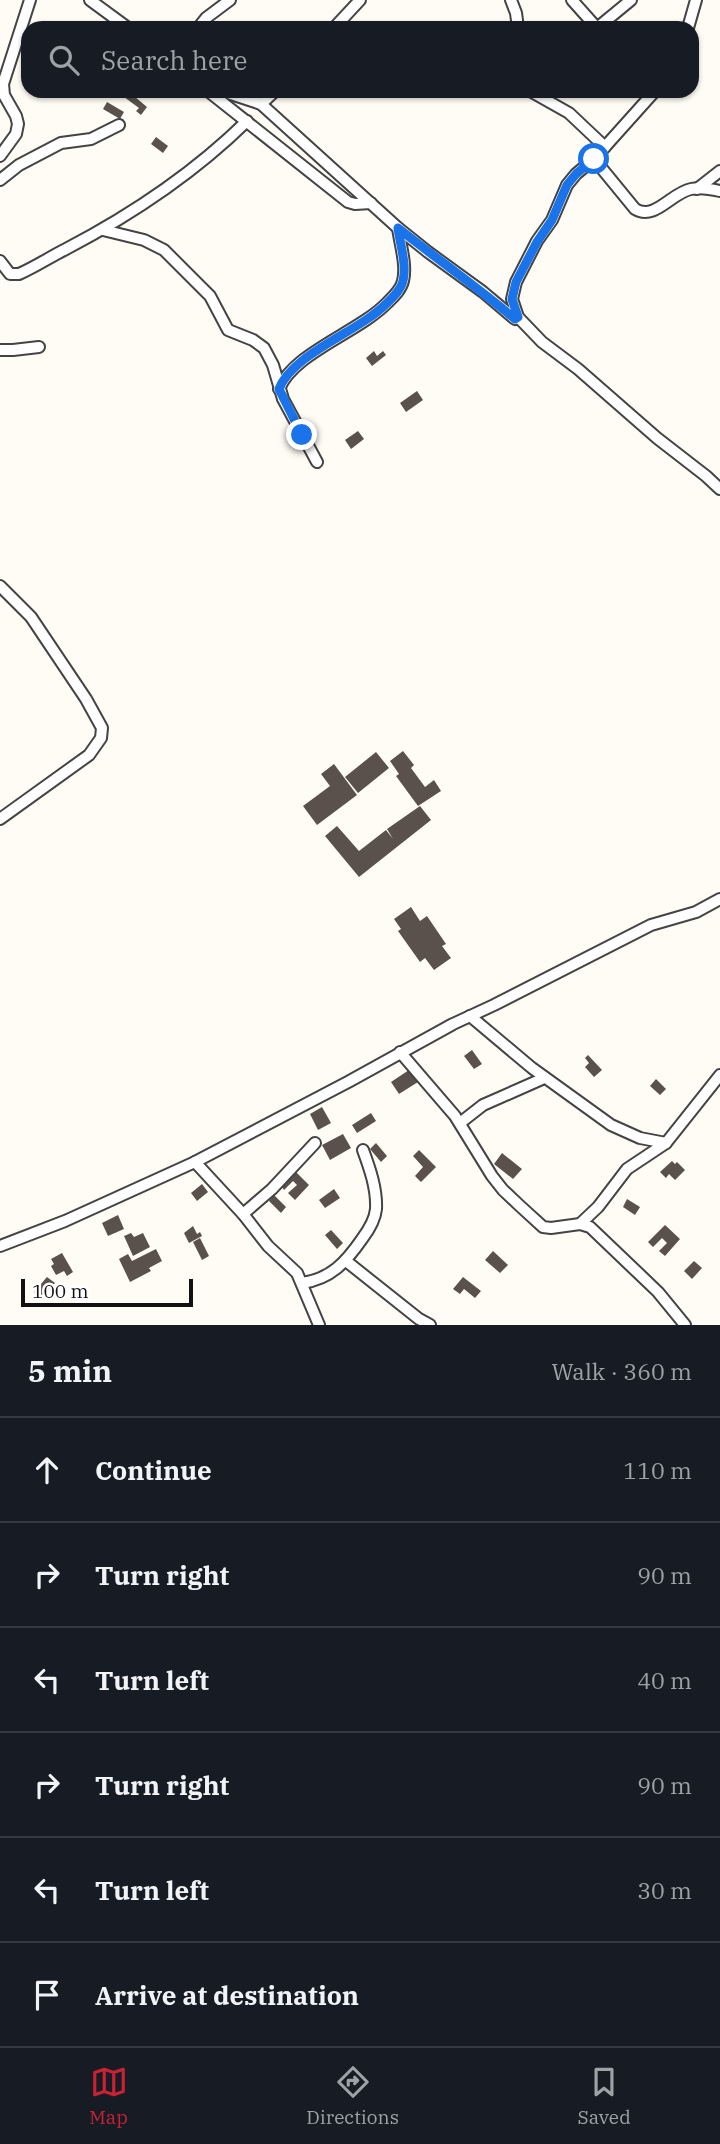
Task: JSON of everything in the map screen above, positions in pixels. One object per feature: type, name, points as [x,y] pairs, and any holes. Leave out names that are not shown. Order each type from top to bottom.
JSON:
[{"type":"street","points":[[23,21],[30,0]]},
{"type":"street","points":[[90,0],[118,21]]},
{"type":"street","points":[[204,21],[229,0]]},
{"type":"street","points":[[340,21],[360,0]]},
{"type":"street","points":[[511,0],[517,21]]},
{"type":"street","points":[[572,0],[591,21]]},
{"type":"street","points":[[606,21],[631,0]]},
{"type":"street","points":[[690,21],[696,0]]},
{"type":"street","points":[[0,156],[16,134],[18,124],[4,96],[3,84],[21,28]]},
{"type":"street","points":[[217,98],[348,202],[371,203]]},
{"type":"street","points":[[243,98],[261,104],[398,228],[515,319],[518,317]]},
{"type":"street","points":[[261,104],[267,98]]},
{"type":"street","points":[[542,98],[569,113],[605,147]]},
{"type":"street","points":[[649,98],[567,185],[552,220],[516,282],[512,299],[518,317],[542,342],[578,369],[720,489]]},
{"type":"street","points":[[1,264],[10,274],[19,274],[103,230],[163,193],[247,121]]},
{"type":"street","points":[[0,180],[19,165],[61,143],[91,139],[119,125]]},
{"type":"street","points":[[594,159],[635,209],[641,212],[653,211],[676,195],[697,189],[720,191]]},
{"type":"street","points":[[697,189],[720,171]]},
{"type":"street","points":[[279,389],[285,377],[293,370],[331,341],[369,320],[401,287],[404,279],[398,228]]},
{"type":"street","points":[[103,230],[144,240],[164,250],[210,296],[228,330],[253,340],[264,348],[273,365],[279,389],[317,462]]},
{"type":"street","points":[[0,350],[39,347]]},
{"type":"street","points":[[0,586],[31,617],[86,699],[102,729],[102,738],[89,755],[0,819]]},
{"type":"street","points":[[0,1246],[65,1221],[195,1162],[400,1052],[651,925],[696,912],[720,899]]},
{"type":"street","points":[[470,1016],[533,1068],[611,1125],[640,1138],[666,1143]]},
{"type":"street","points":[[400,1052],[460,1123],[503,1190],[534,1220],[543,1227],[580,1224],[599,1233],[658,1292],[685,1325]]},
{"type":"street","points":[[580,1224],[598,1207],[627,1169],[666,1143],[720,1074]]},
{"type":"street","points":[[460,1123],[483,1105],[542,1079]]},
{"type":"street","points":[[243,1214],[315,1143]]},
{"type":"street","points":[[302,1283],[312,1282],[330,1274],[346,1261],[372,1224],[376,1211],[373,1178],[363,1150]]},
{"type":"street","points":[[195,1162],[243,1214],[268,1246],[297,1273],[319,1325]]},
{"type":"street","points":[[346,1261],[416,1322],[430,1325]]},
{"type":"building","points":[[125,98],[136,98],[147,107],[141,115],[136,111],[139,108]]},
{"type":"building","points":[[107,102],[124,112],[120,119],[103,109]]},
{"type":"building","points":[[156,137],[168,146],[163,153],[151,144]]},
{"type":"building","points":[[374,351],[377,356],[383,351],[386,355],[372,366],[366,358]]},
{"type":"building","points":[[417,391],[423,400],[406,412],[400,403]]},
{"type":"building","points":[[358,431],[364,439],[351,449],[345,440]]},
{"type":"building","points":[[403,751],[425,787],[434,780],[441,791],[418,806],[396,776],[399,774],[390,761]]},
{"type":"building","points":[[376,752],[389,768],[358,793],[345,777]]},
{"type":"building","points":[[334,764],[357,795],[317,825],[303,806],[330,786],[321,774]]},
{"type":"building","points":[[420,806],[431,820],[359,877],[325,836],[337,826],[359,851],[386,830],[393,839],[387,829]]},
{"type":"building","points":[[411,907],[420,921],[427,916],[446,944],[442,946],[451,958],[434,970],[425,958],[420,962],[398,931],[401,929],[394,919]]},
{"type":"building","points":[[472,1050],[482,1064],[474,1069],[464,1056]]},
{"type":"building","points":[[588,1055],[602,1070],[594,1077],[585,1067],[589,1063],[585,1058]]},
{"type":"building","points":[[409,1070],[418,1082],[399,1094],[391,1082]]},
{"type":"building","points":[[656,1079],[666,1089],[660,1095],[650,1086]]},
{"type":"building","points":[[322,1107],[331,1123],[318,1130],[310,1114]]},
{"type":"building","points":[[371,1113],[376,1121],[357,1133],[352,1125]]},
{"type":"building","points":[[343,1134],[351,1148],[330,1160],[322,1145]]},
{"type":"building","points":[[376,1143],[387,1156],[381,1162],[370,1149]]},
{"type":"building","points":[[419,1150],[436,1167],[421,1182],[415,1176],[423,1167],[413,1156]]},
{"type":"building","points":[[502,1153],[522,1169],[513,1179],[494,1164]]},
{"type":"building","points":[[672,1161],[685,1170],[675,1180],[669,1174],[666,1178],[660,1172]]},
{"type":"building","points":[[296,1172],[309,1185],[295,1200],[288,1193],[297,1185],[293,1181],[284,1190],[282,1187]]},
{"type":"building","points":[[202,1184],[208,1192],[197,1201],[191,1193]]},
{"type":"building","points":[[334,1189],[340,1198],[325,1208],[319,1200]]},
{"type":"building","points":[[274,1195],[286,1207],[281,1213],[269,1201]]},
{"type":"building","points":[[627,1199],[640,1207],[635,1215],[623,1207]]},
{"type":"building","points":[[118,1215],[124,1229],[108,1236],[102,1223]]},
{"type":"building","points":[[665,1225],[680,1239],[665,1256],[659,1251],[667,1243],[662,1238],[653,1247],[648,1242]]},
{"type":"building","points":[[193,1226],[197,1234],[200,1232],[202,1236],[189,1243],[184,1233]]},
{"type":"building","points":[[331,1230],[343,1243],[337,1249],[325,1235]]},
{"type":"building","points":[[131,1233],[134,1237],[143,1233],[150,1247],[133,1256],[124,1236]]},
{"type":"building","points":[[200,1238],[209,1256],[202,1260],[193,1242]]},
{"type":"building","points":[[156,1249],[162,1261],[149,1268],[151,1271],[130,1282],[119,1259],[128,1254],[132,1261]]},
{"type":"building","points":[[493,1251],[508,1265],[500,1273],[485,1260]]},
{"type":"building","points":[[62,1253],[73,1272],[67,1276],[64,1271],[56,1275],[51,1266],[54,1264],[51,1259]]},
{"type":"building","points":[[694,1261],[702,1268],[692,1279],[684,1271]]},
{"type":"building","points":[[47,1277],[55,1283],[41,1298],[34,1292]]},
{"type":"building","points":[[463,1277],[481,1291],[475,1298],[464,1289],[460,1294],[453,1289]]},
{"type":"route","points":[[302,435],[279,389],[285,377],[293,370],[331,341],[369,320],[401,287],[404,279],[398,228],[515,319],[518,317],[512,299],[516,282],[537,242],[547,230],[570,180],[594,159]]}]
